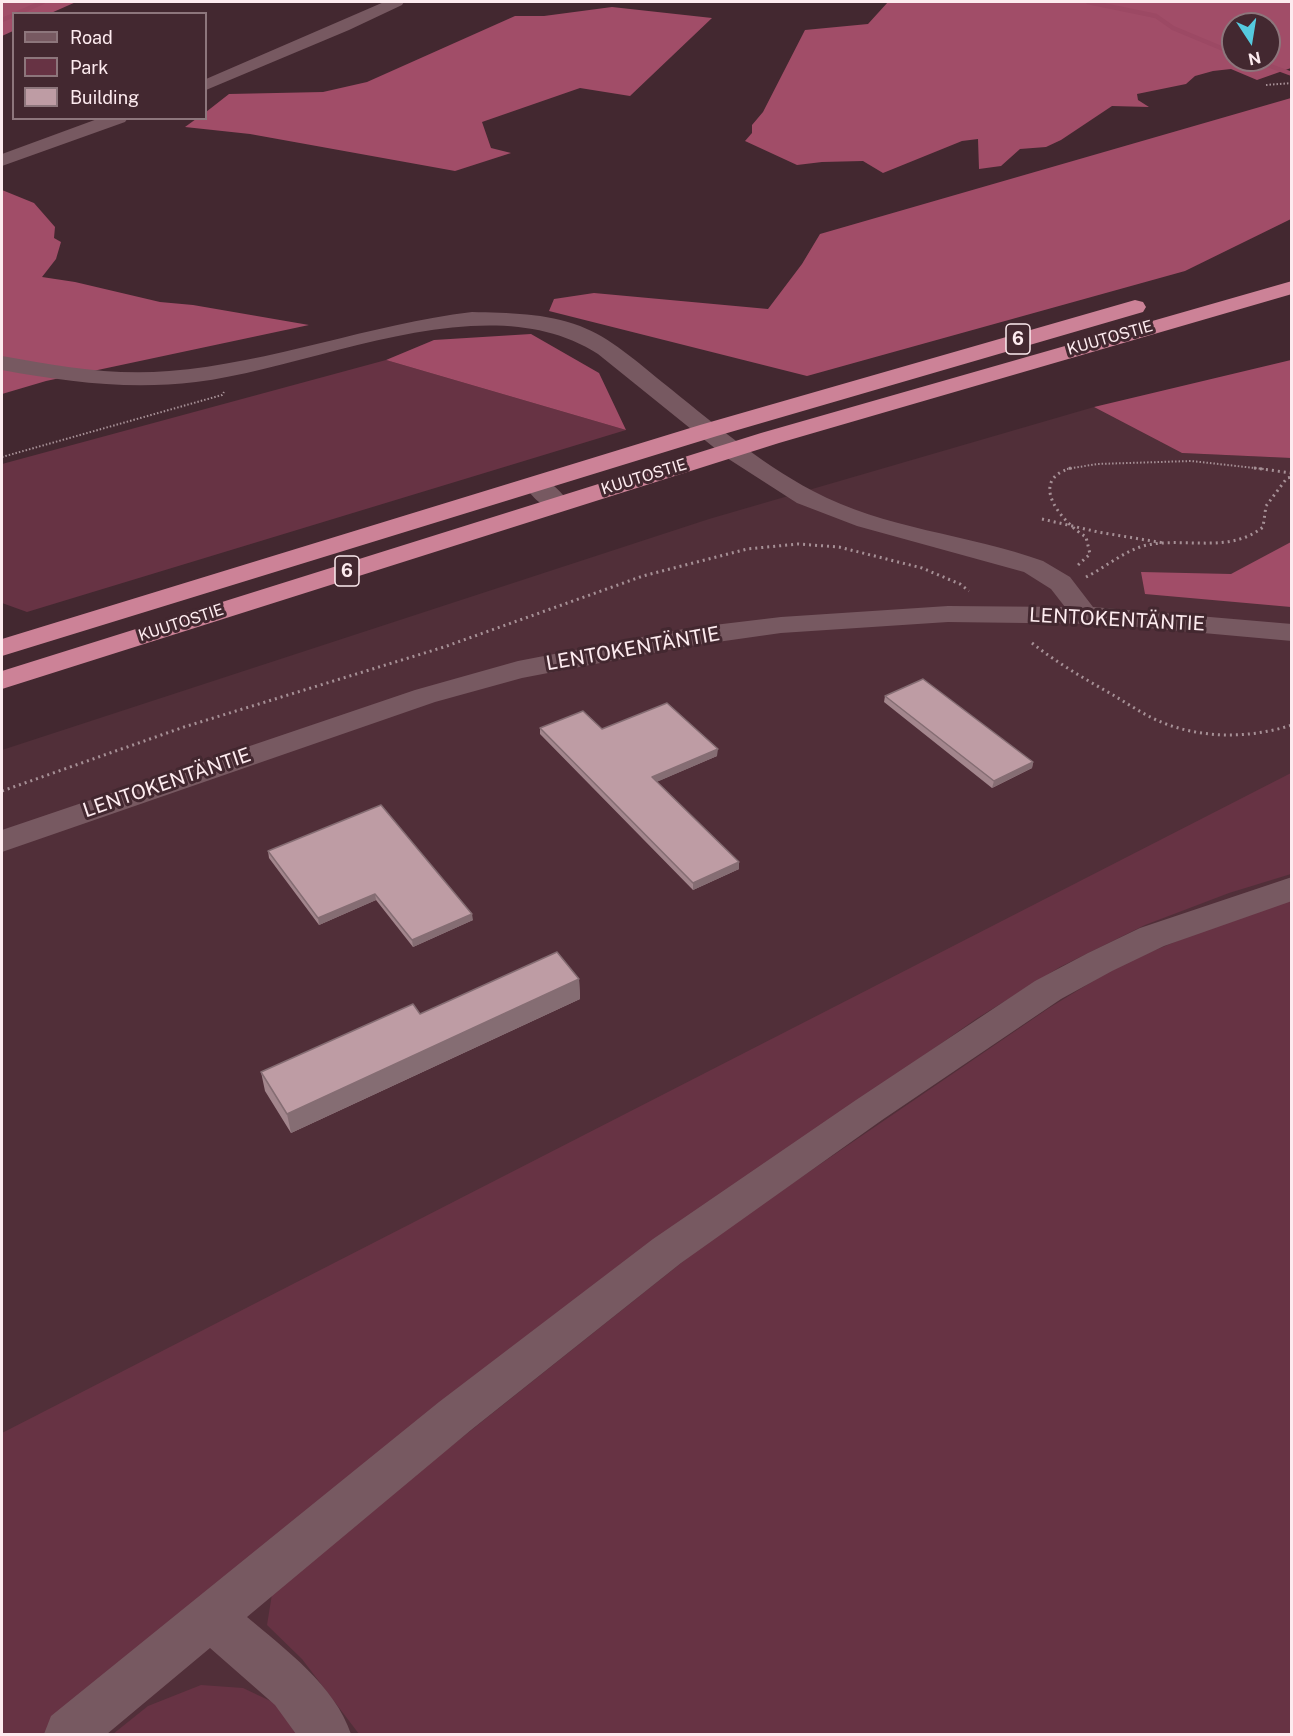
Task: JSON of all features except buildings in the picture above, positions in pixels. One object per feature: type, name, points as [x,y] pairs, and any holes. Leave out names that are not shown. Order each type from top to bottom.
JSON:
[{"type":"highway","name":"KUUTOSTIE","points":[[2,680],[770,438],[1292,287]]},
{"type":"highway","name":"KUUTOSTIE","points":[[2,648],[960,355],[1156,302]]},
{"type":"highway","points":[[770,438],[1139,341],[1292,309]]},
{"type":"street","points":[[207,85],[396,2]]},
{"type":"street","points":[[2,160],[113,120]]},
{"type":"street","points":[[2,363],[112,379],[183,377],[276,361],[433,323],[484,318],[537,321],[576,332],[606,348],[752,463],[807,499],[898,530],[1013,561],[1050,574],[1073,595],[1083,615]]},
{"type":"street","points":[[536,484],[557,504]]},
{"type":"street","name":"LENTOKENTÄNTIE","points":[[2,841],[425,696],[518,670],[589,654],[689,637],[781,625],[948,614],[1083,615],[1292,633]]},
{"type":"street","points":[[69,1734],[455,1416],[658,1258],[889,1097],[1048,990],[1100,962],[1152,937],[1292,888]]},
{"type":"street","points":[[210,1616],[292,1688],[326,1734]]},
{"type":"path","points":[[1266,85],[1292,83]]},
{"type":"path","points":[[2,457],[222,395],[228,386]]},
{"type":"path","points":[[1064,585],[1091,550],[1086,537],[1068,526],[1054,507],[1050,490],[1056,475],[1078,465],[1191,461],[1292,475]]},
{"type":"path","points":[[1064,585],[1101,571],[1121,556],[1147,545],[1244,539],[1263,527],[1266,506],[1287,478],[1292,475]]},
{"type":"path","points":[[1042,519],[1068,526],[1174,545]]},
{"type":"path","points":[[2,791],[184,727],[444,647],[643,576],[747,549],[798,544],[839,547],[922,568],[960,584],[973,594]]},
{"type":"path","points":[[1032,643],[1046,655],[1093,684],[1164,723],[1199,733],[1237,736],[1276,731],[1292,725]]},
{"type":"shaded area","points":[[2,2],[76,2],[53,12],[12,12],[12,31],[2,36]]},
{"type":"shaded area","points":[[888,2],[1291,2],[1291,68],[1281,72],[1281,12],[1221,12],[1221,70],[1195,76],[1186,84],[1137,94],[1138,100],[1149,107],[1112,106],[1061,140],[1046,147],[1020,149],[1001,166],[979,169],[978,139],[962,141],[883,173],[863,161],[797,165],[745,141],[752,133],[752,125],[763,112],[805,30],[868,24]]},
{"type":"shaded area","points":[[612,7],[712,18],[630,96],[580,88],[482,122],[491,148],[511,153],[455,171],[250,134],[185,127],[195,120],[207,120],[207,111],[229,94],[323,92],[367,82],[515,16],[544,16]]},
{"type":"shaded area","points":[[1238,72],[1280,72],[1257,80]]},
{"type":"shaded area","points":[[1291,98],[1291,219],[1185,271],[807,376],[549,311],[554,299],[594,293],[768,309],[802,264],[820,234]]},
{"type":"shaded area","points":[[2,190],[34,203],[55,227],[54,238],[61,242],[56,259],[42,277],[75,282],[160,302],[193,305],[309,325],[46,381],[2,394]]},
{"type":"shaded area","points":[[531,334],[599,373],[626,430],[386,360],[434,340]]},
{"type":"shaded area","points":[[1291,360],[1291,458],[1182,453],[1094,407]]},
{"type":"shaded area","points":[[1094,407],[1182,453],[1291,458],[1291,1734],[2,1734],[2,750],[709,519]]},
{"type":"shaded area","points":[[1291,542],[1291,607],[1145,594],[1141,572],[1231,574]]},
{"type":"green space","points":[[386,360],[626,430],[27,612],[2,603],[2,464]]},
{"type":"green space","points":[[1291,773],[1291,874],[1229,893],[1145,925],[1060,967],[976,1019],[553,1316],[49,1734],[2,1734],[2,1433]]},
{"type":"green space","points":[[1291,900],[1291,1734],[359,1734],[302,1659],[267,1625],[273,1588],[715,1236],[1049,1008],[1121,964],[1197,933]]},
{"type":"green space","points":[[201,1685],[243,1688],[281,1706],[301,1734],[113,1734],[148,1706]]},
{"type":"waterway","points":[[20,12],[43,2]]},
{"type":"waterway","points":[[1088,2],[1156,16],[1173,28],[1221,48]]},
{"type":"waterway","points":[[2,20],[12,16]]},
{"type":"waterway","points":[[1281,70],[1292,74]]}]
